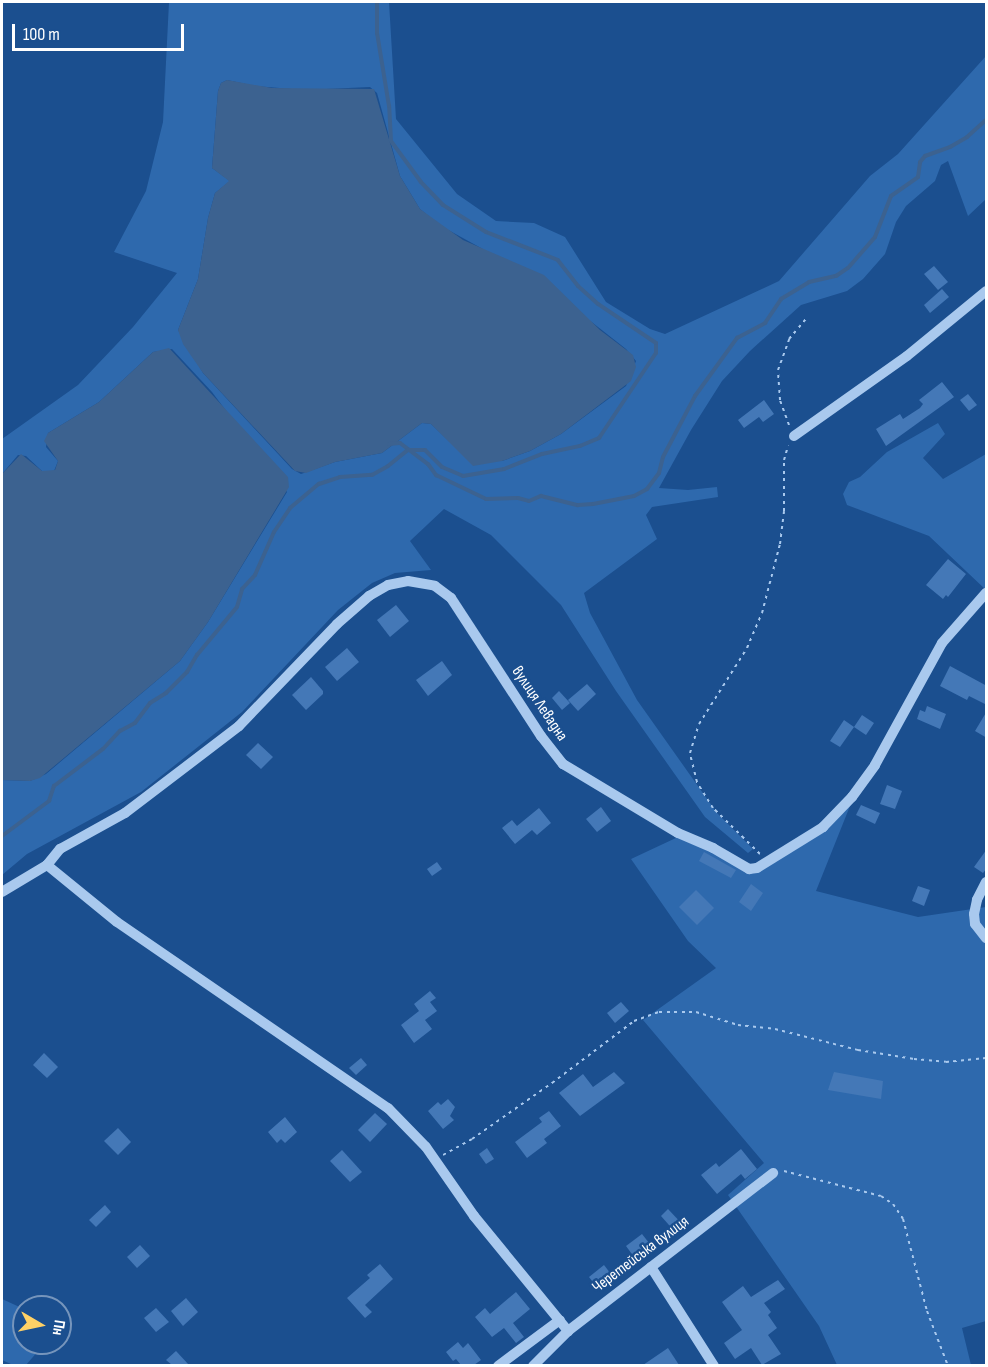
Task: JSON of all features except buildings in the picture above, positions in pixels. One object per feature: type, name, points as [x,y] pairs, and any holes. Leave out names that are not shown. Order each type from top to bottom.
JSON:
[{"type":"street","points":[[794,436],[907,356],[987,291]]},
{"type":"street","name":"вулиця Левадна","points":[[2,892],[46,865],[60,849],[125,813],[239,726],[337,624],[369,596],[388,585],[408,580],[435,586],[451,598],[541,736],[569,769],[667,828],[713,848],[749,869],[769,862],[823,827],[852,797],[875,765],[942,643],[987,593]]},
{"type":"street","points":[[46,865],[117,921],[378,1100],[405,1124],[436,1159],[474,1216],[568,1330]]},
{"type":"street","points":[[987,882],[977,900],[974,914],[975,924],[987,938]]},
{"type":"street","name":"Черетейська вулиця","points":[[532,1365],[568,1330],[754,1184],[772,1173]]},
{"type":"street","points":[[651,1267],[714,1365]]},
{"type":"street","points":[[498,1365],[560,1320]]},
{"type":"path","points":[[769,862],[713,808],[694,776],[690,753],[699,724],[747,648],[762,613],[776,561],[783,522],[784,460],[794,436],[780,400],[778,370],[789,339],[808,316]]},
{"type":"path","points":[[436,1159],[472,1139],[634,1021],[659,1012],[696,1012],[738,1025],[775,1029],[858,1050],[915,1059],[946,1062],[987,1058]]},
{"type":"path","points":[[772,1173],[795,1172],[881,1196],[893,1204],[903,1219],[927,1311],[948,1365]]},
{"type":"shaded area","points":[[169,2],[389,2],[396,119],[457,194],[496,221],[534,223],[565,237],[606,302],[650,329],[665,334],[779,281],[870,176],[898,154],[986,56],[986,199],[968,216],[948,161],[941,165],[935,181],[906,206],[896,222],[885,254],[863,279],[847,291],[801,305],[750,351],[722,381],[691,430],[659,488],[688,490],[717,487],[718,497],[652,507],[646,515],[657,539],[584,593],[590,613],[637,700],[717,813],[753,849],[748,853],[705,817],[616,691],[561,605],[491,535],[444,509],[410,541],[431,570],[395,573],[372,583],[338,610],[242,712],[141,792],[27,854],[2,875],[2,780],[30,781],[46,774],[180,661],[208,622],[287,492],[212,392],[172,349],[153,352],[99,402],[48,433],[46,447],[58,461],[54,471],[42,471],[26,456],[18,455],[2,474],[2,439],[78,385],[133,327],[177,273],[114,252],[146,191],[163,122]],"holes":[[[227,80],[255,86],[304,90],[370,87],[377,93],[400,176],[420,209],[441,226],[481,248],[584,316],[626,349],[636,361],[626,386],[561,434],[530,451],[502,461],[457,449],[431,424],[422,423],[382,453],[335,462],[301,474],[292,469],[203,373],[178,330],[198,279],[208,218],[215,193],[230,181],[212,168],[218,91],[221,83]]]},
{"type":"shaded area","points":[[227,80],[272,88],[374,89],[400,176],[420,209],[463,240],[544,275],[600,330],[633,355],[636,367],[631,381],[561,434],[530,451],[502,461],[473,466],[431,424],[422,423],[382,453],[335,462],[306,473],[295,471],[203,373],[183,344],[178,330],[198,279],[208,218],[215,193],[229,181],[212,168],[218,91],[221,83]]},
{"type":"shaded area","points":[[169,348],[288,477],[289,487],[208,622],[180,661],[40,778],[30,781],[2,780],[2,474],[21,454],[42,471],[55,470],[58,461],[44,441],[48,433],[99,402],[153,352]]},
{"type":"shaded area","points":[[938,423],[945,434],[923,458],[943,479],[986,454],[986,590],[929,536],[847,505],[843,494],[849,482],[860,477],[887,452]]},
{"type":"shaded area","points":[[856,791],[816,891],[918,917],[986,907],[986,1321],[962,1328],[971,1365],[837,1365],[819,1326],[728,1195],[764,1163],[643,1020],[716,968],[688,941],[631,859],[678,837],[752,867],[797,847]]},
{"type":"shaded area","points":[[2,1299],[12,1304],[12,1355],[35,1355],[26,1365],[13,1365],[2,1360]]},
{"type":"waterway","points":[[2,836],[49,801],[54,786],[103,749],[120,731],[135,723],[150,703],[166,693],[187,672],[197,655],[237,607],[242,589],[255,575],[274,532],[290,508],[319,484],[340,477],[372,475],[408,450],[425,450],[442,467],[463,476],[504,469],[542,454],[580,446],[599,438],[656,353],[656,343],[598,304],[578,286],[558,260],[486,232],[443,205],[421,182],[391,141],[389,106],[377,33],[377,2]]},
{"type":"waterway","points":[[389,444],[400,443],[428,464],[436,475],[486,499],[518,498],[529,501],[541,496],[578,505],[634,496],[647,489],[659,473],[663,457],[695,396],[737,338],[765,323],[781,299],[809,282],[836,276],[848,268],[875,237],[891,196],[918,177],[920,162],[925,156],[950,147],[967,137],[986,120]]}]
